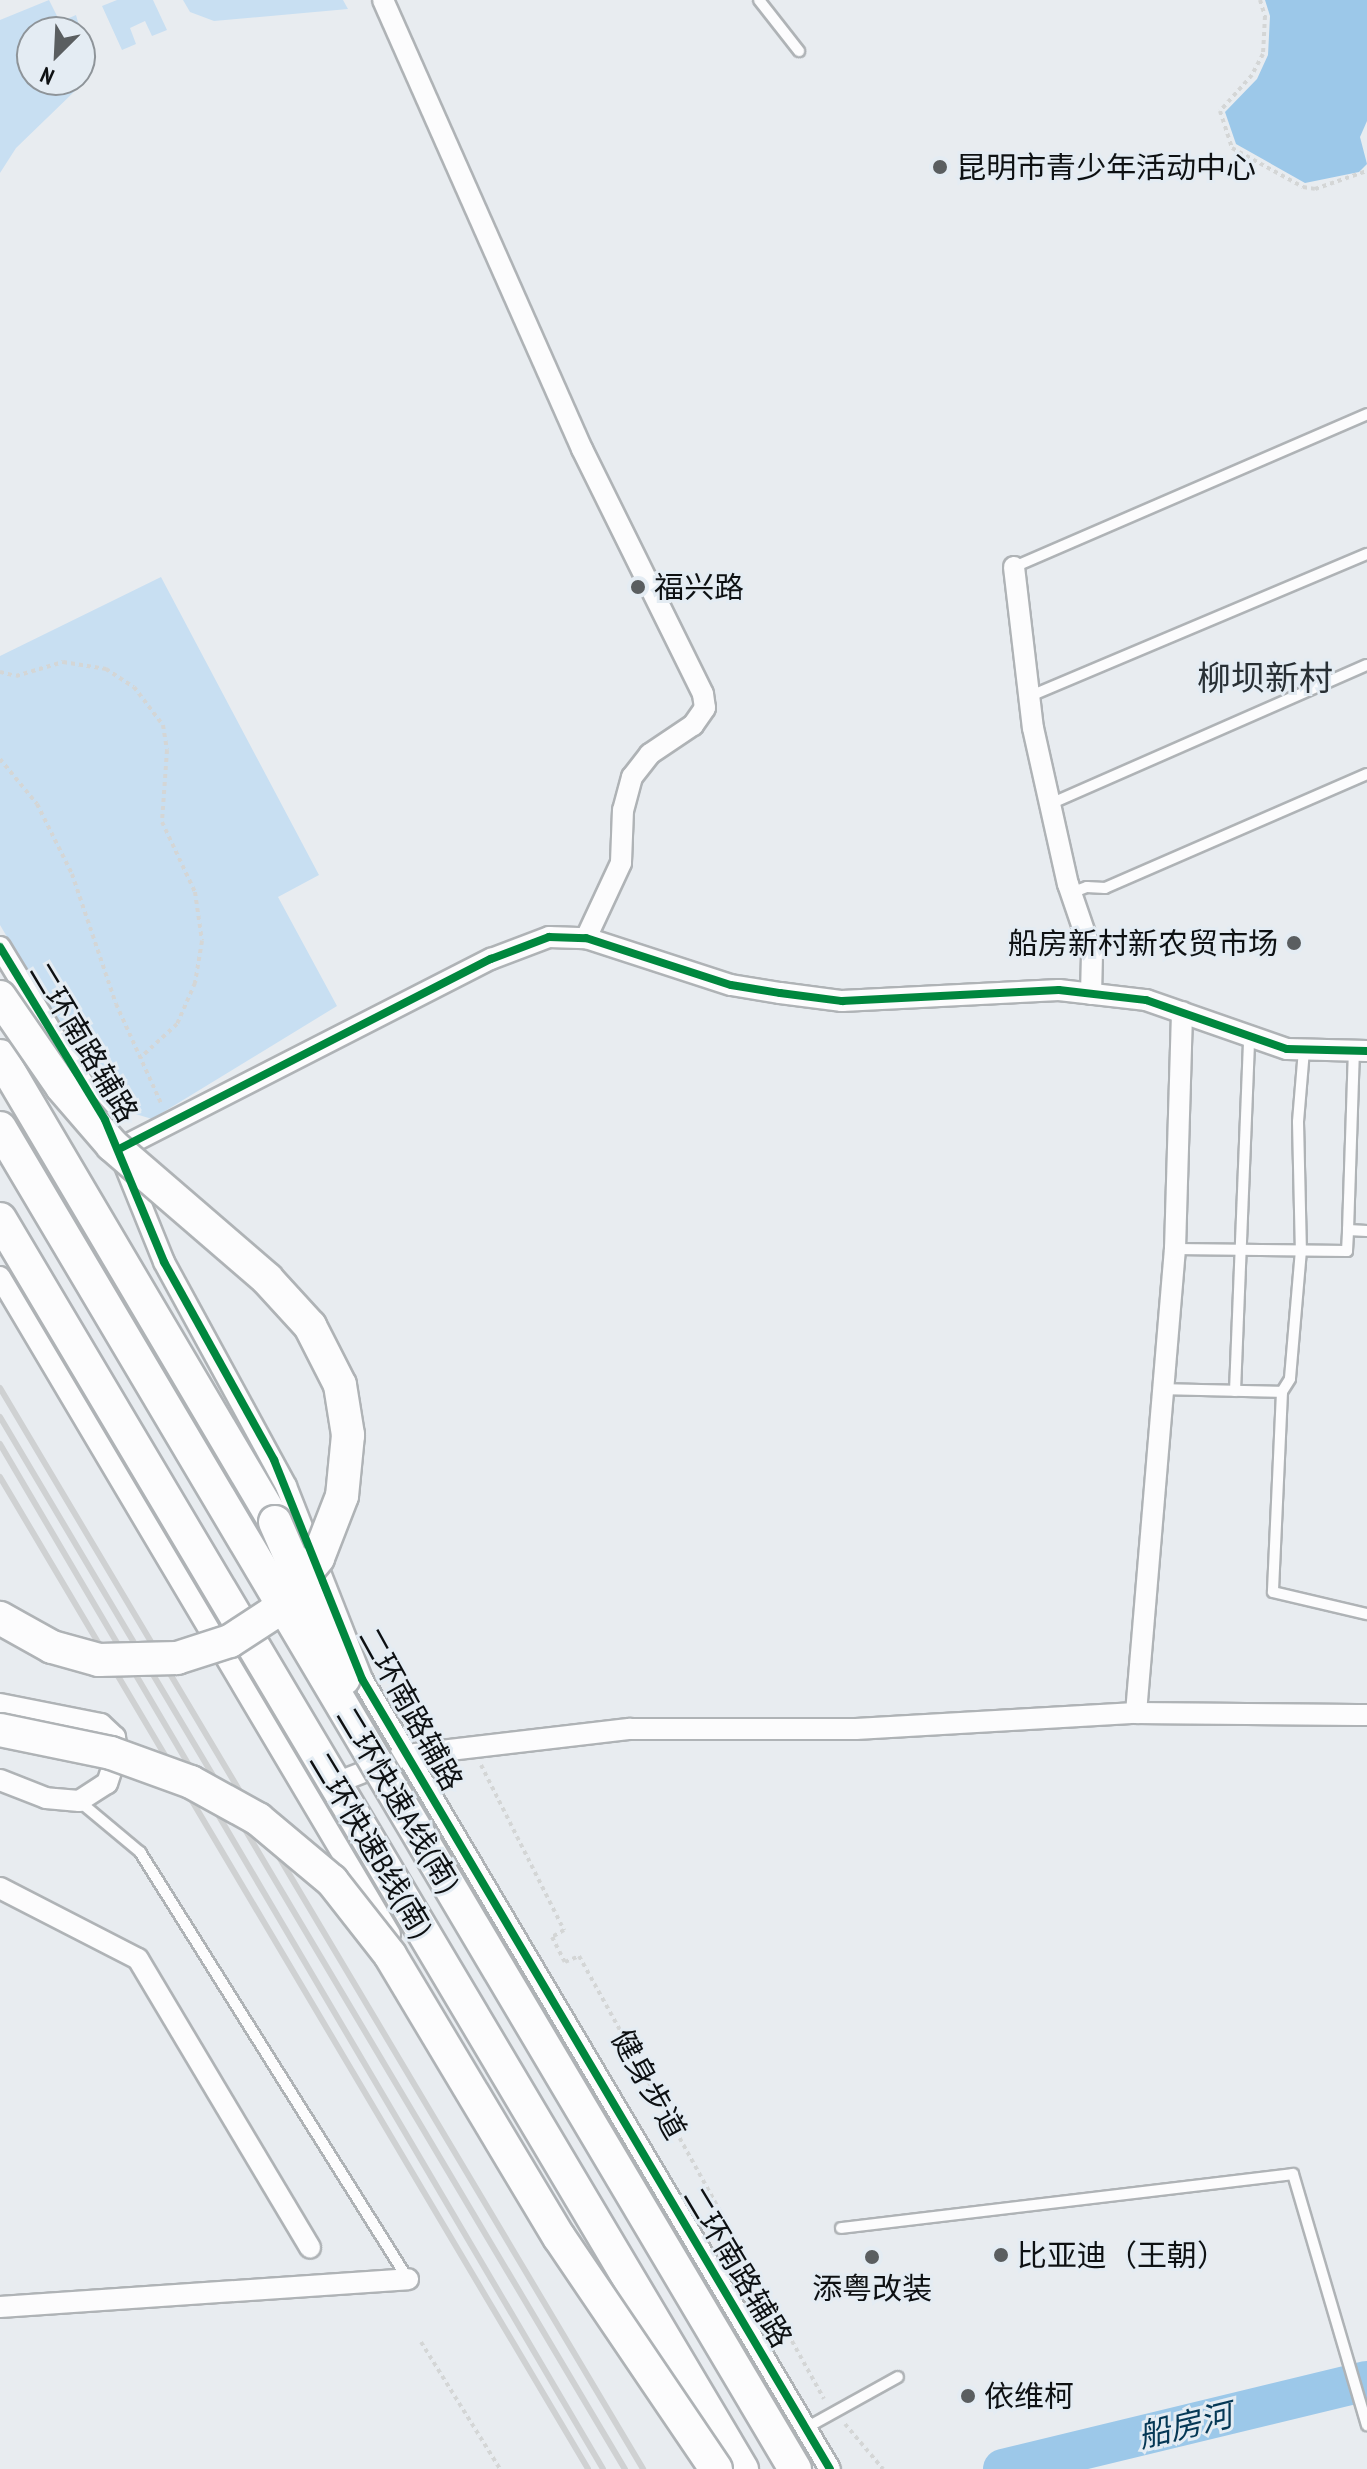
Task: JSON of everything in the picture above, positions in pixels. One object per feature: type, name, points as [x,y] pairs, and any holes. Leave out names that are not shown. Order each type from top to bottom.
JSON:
[{"type":"highway","points":[[0,997],[62,1087],[112,1145],[267,1279],[310,1326],[340,1385],[348,1435],[342,1496],[318,1558],[273,1613],[230,1641],[177,1658],[99,1660],[52,1647],[0,1618]]},
{"type":"highway","points":[[0,1056],[285,1540],[389,1785]]},
{"type":"highway","name":"二环快速A线(南)","points":[[0,1128],[795,2469]]},
{"type":"highway","name":"二环快速B线(南)","points":[[0,1219],[742,2469]]},
{"type":"highway","points":[[0,1730],[95,1749],[191,1782],[258,1819],[332,1881],[390,1955],[559,2237],[716,2469]]},
{"type":"street","points":[[383,0],[582,449],[703,694],[705,708],[693,725],[650,754],[632,777],[623,810],[618,873],[586,938]]},
{"type":"street","points":[[1014,567],[1028,697],[1049,804],[1071,893],[1092,954],[1091,994]]},
{"type":"street","points":[[119,1149],[491,959],[549,937],[586,938],[731,985],[842,1001],[1059,990],[1146,1000],[1249,1036],[1304,1050],[1361,1051]]},
{"type":"street","name":"二环南路辅路","points":[[0,947],[119,1149],[164,1262],[286,1486],[353,1662],[830,2469]]},
{"type":"street","points":[[1136,1713],[1175,1249],[1182,1012]]},
{"type":"street","points":[[0,1277],[707,2469]]},
{"type":"street","points":[[0,1704],[109,1729],[117,1753],[107,1783],[79,1801],[46,1798],[0,1780]]},
{"type":"street","points":[[341,1781],[407,1755],[630,1729],[856,1729],[1136,1713],[1367,1715]]},
{"type":"street","points":[[0,1888],[138,1959],[310,2248]]},
{"type":"street","points":[[0,2307],[408,2279]]},
{"type":"lane","points":[[759,0],[799,51]]},
{"type":"lane","points":[[1014,567],[1367,414]]},
{"type":"lane","points":[[1028,697],[1367,554]]},
{"type":"lane","points":[[1049,804],[1367,665]]},
{"type":"lane","points":[[1071,893],[1087,887],[1105,888],[1367,774]]},
{"type":"lane","points":[[1235,1391],[1243,1250],[1249,1036]]},
{"type":"lane","points":[[1304,1050],[1298,1122],[1301,1250],[1290,1379],[1282,1392],[1273,1592],[1367,1614]]},
{"type":"lane","points":[[1175,1249],[1347,1251],[1361,1051]]},
{"type":"lane","points":[[1348,1230],[1367,1231]]},
{"type":"lane","points":[[1163,1389],[1282,1392]]},
{"type":"lane","points":[[79,1801],[140,1852],[408,2279]]},
{"type":"lane","points":[[841,2228],[1293,2174],[1343,2357],[1366,2422]]},
{"type":"lane","points":[[806,2428],[898,2377]]},
{"type":"path","points":[[1260,0],[1265,16],[1263,54],[1252,75],[1220,111],[1232,148],[1303,187],[1315,189],[1367,171]]},
{"type":"path","points":[[0,672],[16,676],[63,662],[106,669],[134,687],[163,725],[167,750],[162,822],[195,892],[202,941],[195,983],[177,1024],[140,1058]]},
{"type":"path","points":[[0,759],[37,804],[72,874],[116,1004],[170,1123]]},
{"type":"path","points":[[421,2342],[500,2469]]},
{"type":"shaded area","points":[[49,0],[57,16],[16,16],[16,96],[70,96],[16,148],[0,173],[0,20]]},
{"type":"shaded area","points":[[117,0],[153,0],[167,30],[152,36],[145,21],[130,28],[136,44],[122,50],[102,6]]},
{"type":"shaded area","points":[[183,0],[343,0],[348,9],[214,21],[190,12]]},
{"type":"shaded area","points":[[161,577],[319,875],[278,897],[337,1006],[152,1119],[106,1105],[0,925],[0,656]]},
{"type":"water","points":[[1265,0],[1367,0],[1367,121],[1360,137],[1367,164],[1359,172],[1305,183],[1236,144],[1225,112],[1257,79],[1268,55],[1270,16]]},
{"type":"waterway","name":"船房河","points":[[1003,2469],[1367,2381]]},
{"type":"railway","points":[[0,1388],[643,2469]]},
{"type":"railway","points":[[0,1417],[625,2469]]},
{"type":"railway","points":[[0,1444],[603,2469]]},
{"type":"railway","points":[[0,1477],[588,2469]]},
{"type":"cycle path","points":[[119,1149],[491,959],[549,937],[586,938],[731,985],[780,993],[842,1001],[1059,990],[1146,1000],[1287,1049],[1367,1051]]},
{"type":"cycle path","points":[[0,947],[105,1120],[164,1262],[274,1460],[362,1679],[830,2469]]},
{"type":"place","name":"昆明市青少年活动中心","points":[[940,167]]},
{"type":"place","name":"福兴路","points":[[638,587]]},
{"type":"place","name":"船房新村新农贸市场","points":[[1294,943]]},
{"type":"place","name":"比亚迪（王朝）","points":[[1001,2255]]},
{"type":"place","name":"添粤改装","points":[[872,2257]]},
{"type":"place","name":"依维柯","points":[[968,2396]]},
{"type":"district","name":"柳坝新村","points":[[1265,678]]}]
